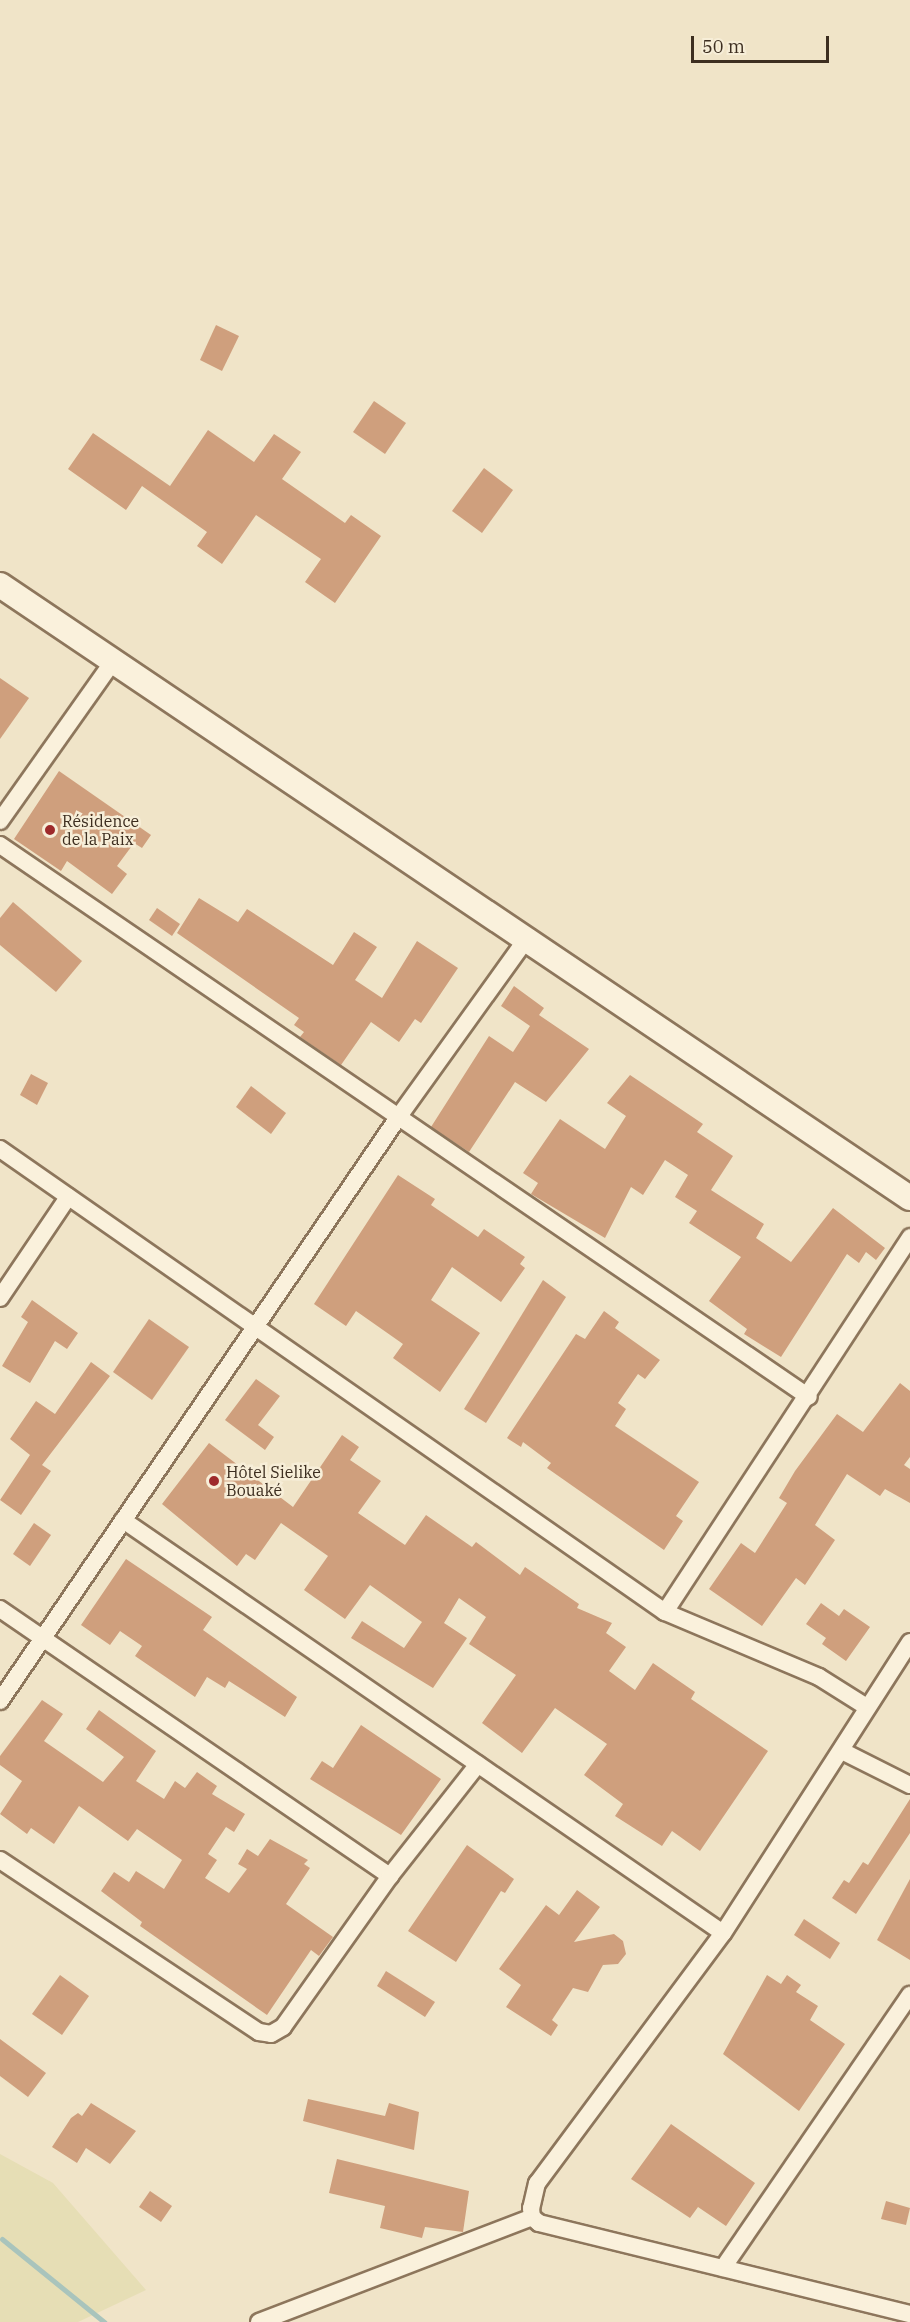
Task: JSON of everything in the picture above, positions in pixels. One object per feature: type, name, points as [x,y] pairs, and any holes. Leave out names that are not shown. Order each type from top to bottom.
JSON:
[{"type":"street","points":[[0,585],[112,663],[198,717],[524,942],[910,1198]]},
{"type":"street","points":[[0,821],[112,663]]},
{"type":"street","points":[[0,845],[397,1119],[809,1397]]},
{"type":"street","points":[[0,1701],[397,1119],[524,942]]},
{"type":"street","points":[[0,1149],[665,1612],[819,1677],[865,1706]]},
{"type":"street","points":[[0,1298],[68,1197]]},
{"type":"street","points":[[665,1612],[809,1397],[910,1237]]},
{"type":"street","points":[[123,1520],[723,1933]]},
{"type":"street","points":[[0,1609],[41,1640],[390,1876]]},
{"type":"street","points":[[532,2217],[537,2183],[723,1933],[842,1751],[865,1706],[910,1642]]},
{"type":"street","points":[[842,1751],[910,1785]]},
{"type":"street","points":[[0,1860],[259,2032],[272,2034],[283,2027],[390,1876],[478,1764]]},
{"type":"street","points":[[723,2268],[910,1995]]},
{"type":"street","points":[[532,2217],[539,2223],[910,2314]]},
{"type":"street","points":[[259,2322],[532,2217]]},
{"type":"shaded area","points":[[0,2154],[53,2183],[146,2290],[78,2322],[0,2322]]},
{"type":"building","points":[[216,325],[239,336],[222,371],[200,360]]},
{"type":"building","points":[[374,401],[406,423],[385,454],[353,432]]},
{"type":"building","points":[[208,430],[254,462],[274,434],[301,452],[282,479],[345,523],[351,515],[381,536],[335,603],[305,582],[321,559],[256,515],[222,564],[197,546],[207,532],[142,486],[126,510],[68,469],[93,433],[170,486]]},
{"type":"building","points":[[484,468],[513,490],[482,533],[452,511]]},
{"type":"building","points":[[0,678],[29,698],[0,739]]},
{"type":"building","points":[[59,771],[151,835],[142,848],[134,843],[117,866],[127,874],[112,894],[67,861],[61,871],[14,839]]},
{"type":"building","points":[[199,898],[238,922],[247,909],[333,965],[354,932],[377,947],[355,980],[382,998],[417,941],[458,968],[421,1023],[415,1019],[399,1042],[371,1022],[341,1065],[300,1037],[304,1032],[294,1025],[299,1018],[177,933]]},
{"type":"building","points":[[13,902],[82,961],[56,992],[0,945],[0,918]]},
{"type":"building","points":[[157,908],[180,924],[172,936],[149,920]]},
{"type":"building","points":[[514,986],[544,1008],[539,1015],[589,1049],[546,1102],[515,1082],[469,1152],[431,1127],[489,1036],[513,1052],[530,1026],[501,1006]]},
{"type":"building","points":[[31,1074],[48,1083],[37,1105],[20,1095]]},
{"type":"building","points":[[630,1075],[703,1124],[697,1132],[733,1156],[711,1190],[764,1224],[756,1238],[791,1262],[833,1208],[885,1248],[876,1260],[866,1252],[859,1263],[847,1254],[781,1357],[744,1334],[747,1329],[709,1301],[741,1257],[689,1223],[697,1211],[675,1197],[688,1175],[665,1160],[643,1195],[631,1187],[605,1238],[531,1194],[538,1183],[523,1173],[560,1119],[605,1149],[626,1116],[607,1103]]},
{"type":"building","points":[[251,1086],[286,1113],[271,1134],[236,1107]]},
{"type":"building","points":[[398,1175],[435,1199],[431,1205],[478,1237],[484,1229],[525,1257],[520,1264],[525,1268],[501,1302],[452,1267],[431,1300],[480,1333],[440,1392],[393,1358],[403,1344],[356,1311],[346,1326],[314,1304]]},
{"type":"building","points":[[543,1280],[566,1297],[486,1423],[464,1409]]},
{"type":"building","points":[[32,1300],[78,1333],[67,1349],[55,1341],[30,1383],[2,1366],[28,1322],[21,1317]]},
{"type":"building","points":[[604,1311],[619,1322],[615,1328],[660,1360],[645,1379],[638,1374],[618,1403],[626,1409],[615,1426],[699,1482],[676,1516],[683,1521],[664,1550],[547,1468],[551,1463],[523,1442],[521,1447],[507,1438],[576,1334],[585,1339]]},
{"type":"building","points":[[149,1319],[189,1347],[152,1400],[113,1372]]},
{"type":"building","points":[[91,1362],[110,1376],[42,1465],[51,1471],[21,1515],[0,1500],[30,1455],[10,1439],[36,1401],[55,1414]]},
{"type":"building","points":[[256,1379],[280,1396],[258,1425],[274,1437],[265,1450],[225,1420]]},
{"type":"building","points":[[900,1383],[910,1391],[910,1457],[904,1465],[910,1469],[910,1503],[885,1489],[880,1496],[847,1474],[815,1525],[835,1540],[805,1585],[796,1578],[762,1626],[709,1589],[741,1543],[755,1553],[787,1503],[779,1498],[795,1471],[837,1414],[863,1432]]},
{"type":"building","points":[[342,1435],[359,1447],[350,1460],[381,1481],[358,1513],[405,1545],[426,1515],[472,1547],[476,1542],[520,1575],[525,1567],[579,1604],[577,1608],[612,1623],[606,1633],[626,1647],[609,1671],[635,1690],[653,1663],[695,1692],[691,1699],[768,1751],[700,1851],[672,1831],[662,1846],[615,1816],[623,1804],[584,1775],[607,1744],[555,1708],[522,1753],[482,1723],[516,1675],[469,1644],[486,1617],[459,1598],[444,1623],[467,1638],[433,1688],[351,1638],[362,1621],[404,1648],[422,1622],[370,1585],[345,1619],[304,1590],[328,1556],[281,1523],[255,1560],[246,1554],[237,1566],[162,1504],[209,1443],[293,1507]]},
{"type":"building","points":[[34,1523],[51,1535],[30,1566],[13,1554]]},
{"type":"building","points":[[126,1559],[212,1617],[203,1630],[297,1697],[285,1717],[229,1681],[225,1688],[207,1677],[195,1697],[135,1656],[142,1646],[120,1631],[110,1645],[81,1625]]},
{"type":"building","points":[[821,1603],[839,1616],[844,1609],[870,1627],[846,1661],[822,1644],[826,1638],[806,1624]]},
{"type":"building","points":[[42,1700],[63,1714],[44,1741],[103,1782],[124,1757],[86,1729],[99,1710],[156,1751],[136,1781],[164,1799],[175,1781],[185,1788],[197,1772],[217,1786],[212,1794],[245,1814],[234,1832],[226,1827],[208,1854],[217,1860],[205,1878],[229,1893],[247,1869],[238,1864],[247,1849],[258,1856],[270,1839],[308,1860],[304,1864],[310,1868],[286,1904],[333,1937],[319,1956],[311,1950],[267,2015],[140,1926],[142,1922],[101,1891],[114,1872],[129,1882],[136,1871],[164,1889],[182,1860],[137,1829],[128,1841],[79,1806],[54,1844],[31,1828],[27,1834],[0,1814],[22,1781],[0,1765],[0,1756]]},
{"type":"building","points":[[361,1725],[441,1779],[401,1835],[310,1779],[322,1761],[333,1768]]},
{"type":"building","points":[[910,1799],[910,1833],[856,1914],[832,1898],[844,1880],[849,1883],[863,1862],[868,1865]]},
{"type":"building","points":[[467,1845],[514,1879],[505,1893],[501,1891],[456,1962],[408,1931]]},
{"type":"building","points":[[910,1879],[910,1960],[877,1940]]},
{"type":"building","points":[[577,1890],[600,1907],[574,1942],[614,1934],[623,1941],[626,1954],[618,1964],[603,1965],[588,1992],[573,1988],[552,2020],[558,2025],[551,2036],[506,2007],[521,1985],[499,1969],[546,1905],[559,1915]]},
{"type":"building","points":[[804,1919],[840,1943],[830,1959],[794,1935]]},
{"type":"building","points":[[386,1971],[435,2002],[425,2017],[377,1986]]},
{"type":"building","points":[[60,1975],[89,1996],[62,2035],[32,2014]]},
{"type":"building","points":[[767,1975],[781,1984],[787,1975],[801,1985],[796,1992],[818,2006],[810,2020],[845,2044],[799,2111],[723,2054]]},
{"type":"building","points":[[0,2039],[46,2073],[28,2097],[0,2076]]},
{"type":"building","points":[[308,2099],[385,2116],[389,2103],[419,2112],[414,2150],[303,2121]]},
{"type":"building","points":[[91,2103],[136,2131],[110,2164],[86,2148],[77,2163],[52,2147],[71,2118],[78,2113],[82,2116]]},
{"type":"building","points":[[671,2124],[755,2183],[726,2226],[698,2207],[690,2218],[631,2179]]},
{"type":"building","points":[[337,2159],[469,2191],[463,2232],[425,2227],[422,2238],[380,2228],[385,2206],[329,2193]]},
{"type":"building","points":[[150,2191],[172,2206],[161,2222],[139,2207]]},
{"type":"building","points":[[886,2201],[910,2208],[906,2225],[881,2219]]},
{"type":"waterway","points":[[2,2239],[104,2322]]},
{"type":"place","name":"Résidence de la Paix","points":[[50,830]]},
{"type":"place","name":"Hôtel Sielike Bouaké","points":[[214,1481]]}]
